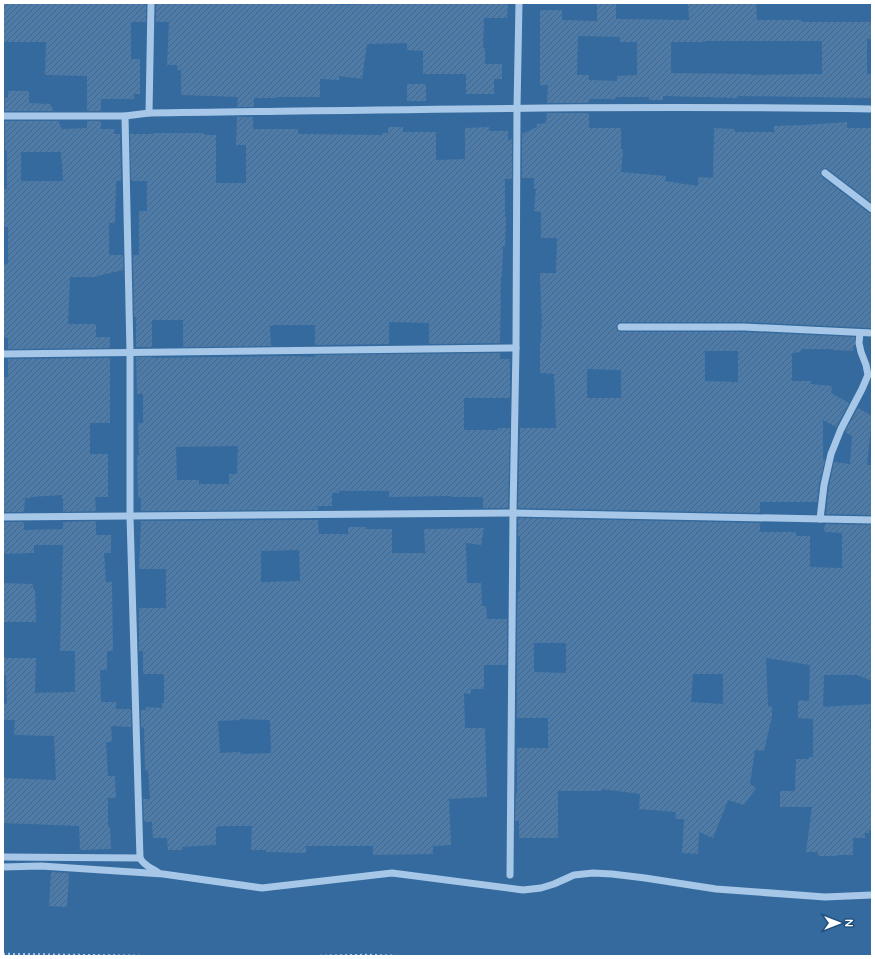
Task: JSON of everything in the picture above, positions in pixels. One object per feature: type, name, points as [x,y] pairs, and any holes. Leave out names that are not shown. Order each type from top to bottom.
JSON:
[{"type":"street","points":[[149,113],[151,3]]},
{"type":"street","points":[[510,875],[519,3]]},
{"type":"street","points":[[3,116],[125,116],[149,113],[517,108],[872,109]]},
{"type":"street","points":[[125,116],[130,353],[130,517],[140,858],[145,865],[159,873],[160,879],[163,874]]},
{"type":"street","points":[[825,173],[872,209]]},
{"type":"street","points":[[621,327],[744,327],[872,333]]},
{"type":"street","points":[[820,519],[824,485],[831,454],[868,375],[859,343],[860,333]]},
{"type":"street","points":[[3,354],[516,348]]},
{"type":"street","points":[[3,517],[513,513],[872,520]]},
{"type":"street","points":[[3,857],[140,858]]},
{"type":"street","points":[[3,867],[40,866],[163,874],[262,888],[392,873],[523,890],[541,888],[574,875],[593,873],[645,878],[716,889],[825,897],[872,895]]},
{"type":"path","points":[[3,954],[142,956]]},
{"type":"path","points":[[320,956],[367,954],[396,956]]},
{"type":"shaded area","points":[[3,3],[872,3],[872,956],[3,956]]},
{"type":"building","points":[[146,3],[146,22],[131,22],[131,59],[140,59],[140,94],[134,94],[134,99],[101,99],[101,111],[87,111],[87,76],[45,75],[46,42],[3,42],[3,4]]},
{"type":"building","points":[[156,3],[339,3],[339,5],[403,3],[508,3],[507,18],[484,18],[483,48],[485,48],[485,64],[502,64],[502,79],[494,79],[494,94],[466,94],[466,74],[423,74],[423,51],[407,50],[407,43],[367,44],[362,79],[339,76],[339,80],[320,79],[320,97],[254,98],[254,107],[237,107],[238,97],[181,95],[181,70],[177,70],[177,65],[167,65],[169,22],[156,22]]},
{"type":"building","points":[[597,3],[616,3],[616,19],[689,20],[688,3],[756,3],[757,20],[802,20],[802,22],[872,22],[872,39],[867,39],[867,74],[872,74],[872,98],[738,96],[738,98],[663,96],[663,100],[649,100],[649,97],[615,97],[615,99],[589,99],[589,103],[547,103],[548,85],[540,85],[540,10],[562,10],[562,20],[597,21]],"holes":[[[578,36],[620,37],[620,42],[637,42],[637,75],[617,76],[617,81],[589,80],[589,75],[577,75]],[[822,41],[822,74],[751,75],[671,73],[671,42]]]},
{"type":"building","points":[[407,84],[426,84],[426,101],[407,101]]},
{"type":"building","points":[[8,91],[29,91],[29,103],[50,104],[54,111],[5,111],[5,98],[8,98]]},
{"type":"building","points":[[547,113],[589,113],[589,128],[621,128],[621,149],[623,150],[621,172],[666,176],[665,181],[698,186],[698,177],[713,178],[714,128],[735,129],[735,132],[774,132],[774,126],[847,122],[847,128],[872,128],[872,203],[828,169],[823,169],[820,173],[822,177],[872,214],[871,328],[744,322],[621,322],[618,323],[616,327],[617,330],[621,332],[744,332],[855,337],[855,346],[853,351],[801,349],[801,352],[792,353],[792,381],[811,381],[811,384],[832,386],[831,393],[849,403],[836,427],[823,420],[823,459],[825,460],[819,484],[817,502],[760,502],[760,513],[518,508],[520,428],[556,428],[554,374],[540,373],[540,343],[542,329],[540,273],[556,273],[557,238],[541,238],[541,212],[534,211],[536,189],[534,189],[534,178],[522,178],[522,134],[537,127],[537,124],[546,123]],"holes":[[[705,351],[738,351],[738,382],[705,381]],[[587,369],[621,370],[621,398],[587,398]]]},
{"type":"building","points":[[237,117],[253,117],[253,129],[298,129],[298,134],[382,135],[382,133],[388,133],[388,127],[403,127],[403,132],[436,132],[436,160],[465,159],[465,128],[489,127],[489,131],[508,131],[508,141],[512,139],[512,179],[505,179],[506,217],[505,247],[503,246],[501,276],[500,343],[429,344],[429,323],[389,322],[389,344],[315,345],[315,325],[272,325],[270,326],[271,346],[183,347],[183,320],[152,320],[152,347],[136,347],[133,255],[139,255],[139,211],[147,211],[147,181],[131,181],[130,134],[204,133],[204,135],[216,135],[216,183],[246,183],[246,145],[236,145]]},
{"type":"building","points":[[5,121],[58,121],[62,129],[87,128],[87,121],[101,121],[101,129],[114,129],[114,134],[120,134],[121,181],[116,181],[115,223],[109,223],[109,255],[123,255],[123,270],[97,277],[70,277],[68,324],[96,324],[96,337],[110,337],[110,348],[8,349],[8,338],[3,337],[3,264],[8,264],[8,227],[3,227],[3,189],[7,189],[7,151],[5,151]],"holes":[[[21,152],[61,152],[63,181],[21,181]]]},
{"type":"building","points":[[500,353],[500,359],[510,359],[510,398],[464,398],[464,430],[498,430],[498,428],[510,428],[508,508],[483,508],[483,497],[389,497],[389,491],[339,491],[339,493],[332,493],[332,506],[317,506],[318,510],[141,511],[141,498],[138,498],[137,455],[139,455],[138,423],[143,423],[143,394],[137,394],[136,357],[314,357],[314,355]],"holes":[[[238,446],[237,474],[229,474],[229,484],[199,484],[199,480],[177,480],[176,447]]]},
{"type":"building","points":[[110,358],[110,423],[90,423],[90,454],[108,454],[108,497],[95,497],[96,511],[63,512],[62,495],[25,498],[24,512],[3,512],[3,377],[8,377],[8,359]]},
{"type":"building","points":[[858,408],[872,416],[867,465],[872,465],[872,515],[826,514],[829,486],[834,462],[850,464],[852,436],[845,432]]},
{"type":"building","points":[[518,518],[760,523],[760,532],[796,532],[796,536],[810,536],[810,567],[842,568],[842,533],[824,532],[825,524],[872,525],[872,681],[857,675],[824,675],[823,707],[871,704],[872,830],[869,830],[869,833],[865,833],[865,838],[853,838],[853,855],[818,856],[818,852],[806,852],[812,807],[780,807],[780,791],[795,791],[796,759],[809,759],[809,757],[813,757],[813,719],[798,718],[798,700],[809,701],[810,665],[766,658],[768,706],[772,707],[772,716],[764,751],[755,750],[750,784],[756,788],[744,805],[728,800],[713,838],[699,832],[698,854],[682,853],[684,819],[675,819],[676,812],[639,809],[640,794],[602,789],[602,791],[558,791],[558,838],[519,838],[519,821],[515,821],[517,794],[517,748],[548,748],[548,718],[517,718],[517,619],[518,591],[520,591],[520,536],[518,536]],"holes":[[[534,643],[566,643],[566,673],[534,672]],[[693,674],[723,674],[723,704],[691,702]]]},
{"type":"building","points":[[318,520],[319,534],[348,534],[348,527],[392,529],[392,553],[425,553],[424,529],[484,528],[481,545],[466,543],[467,583],[481,583],[482,606],[486,606],[487,619],[507,619],[507,665],[484,665],[484,689],[471,689],[471,694],[464,693],[465,728],[485,728],[487,797],[449,799],[451,845],[433,846],[433,854],[373,855],[373,846],[306,846],[306,853],[266,852],[266,850],[251,850],[252,826],[216,827],[216,845],[182,847],[182,850],[168,850],[167,838],[153,838],[152,822],[144,822],[143,799],[150,799],[148,770],[145,770],[144,728],[141,727],[141,710],[146,710],[146,707],[162,708],[162,703],[164,703],[164,675],[143,674],[143,651],[139,651],[139,608],[166,608],[166,569],[139,569],[141,521]],"holes":[[[299,550],[300,581],[261,582],[261,551]],[[241,719],[270,720],[271,753],[220,753],[218,721]]]},
{"type":"building","points":[[96,521],[96,535],[111,535],[111,553],[104,553],[106,582],[112,582],[113,651],[107,651],[107,670],[100,670],[101,702],[116,702],[116,709],[131,709],[131,727],[111,726],[112,742],[106,742],[108,776],[115,776],[116,798],[108,798],[108,827],[110,826],[111,849],[80,850],[79,826],[3,823],[3,778],[56,780],[54,736],[14,735],[15,720],[3,720],[3,703],[7,704],[6,675],[3,675],[3,658],[36,658],[35,693],[75,692],[75,651],[60,651],[63,545],[34,545],[34,553],[3,554],[3,522],[24,522],[24,530],[63,529],[63,522]]},
{"type":"building","points":[[3,583],[33,584],[33,589],[35,589],[36,622],[3,622]]},
{"type":"building","points":[[51,872],[69,873],[67,907],[49,906]]}]
